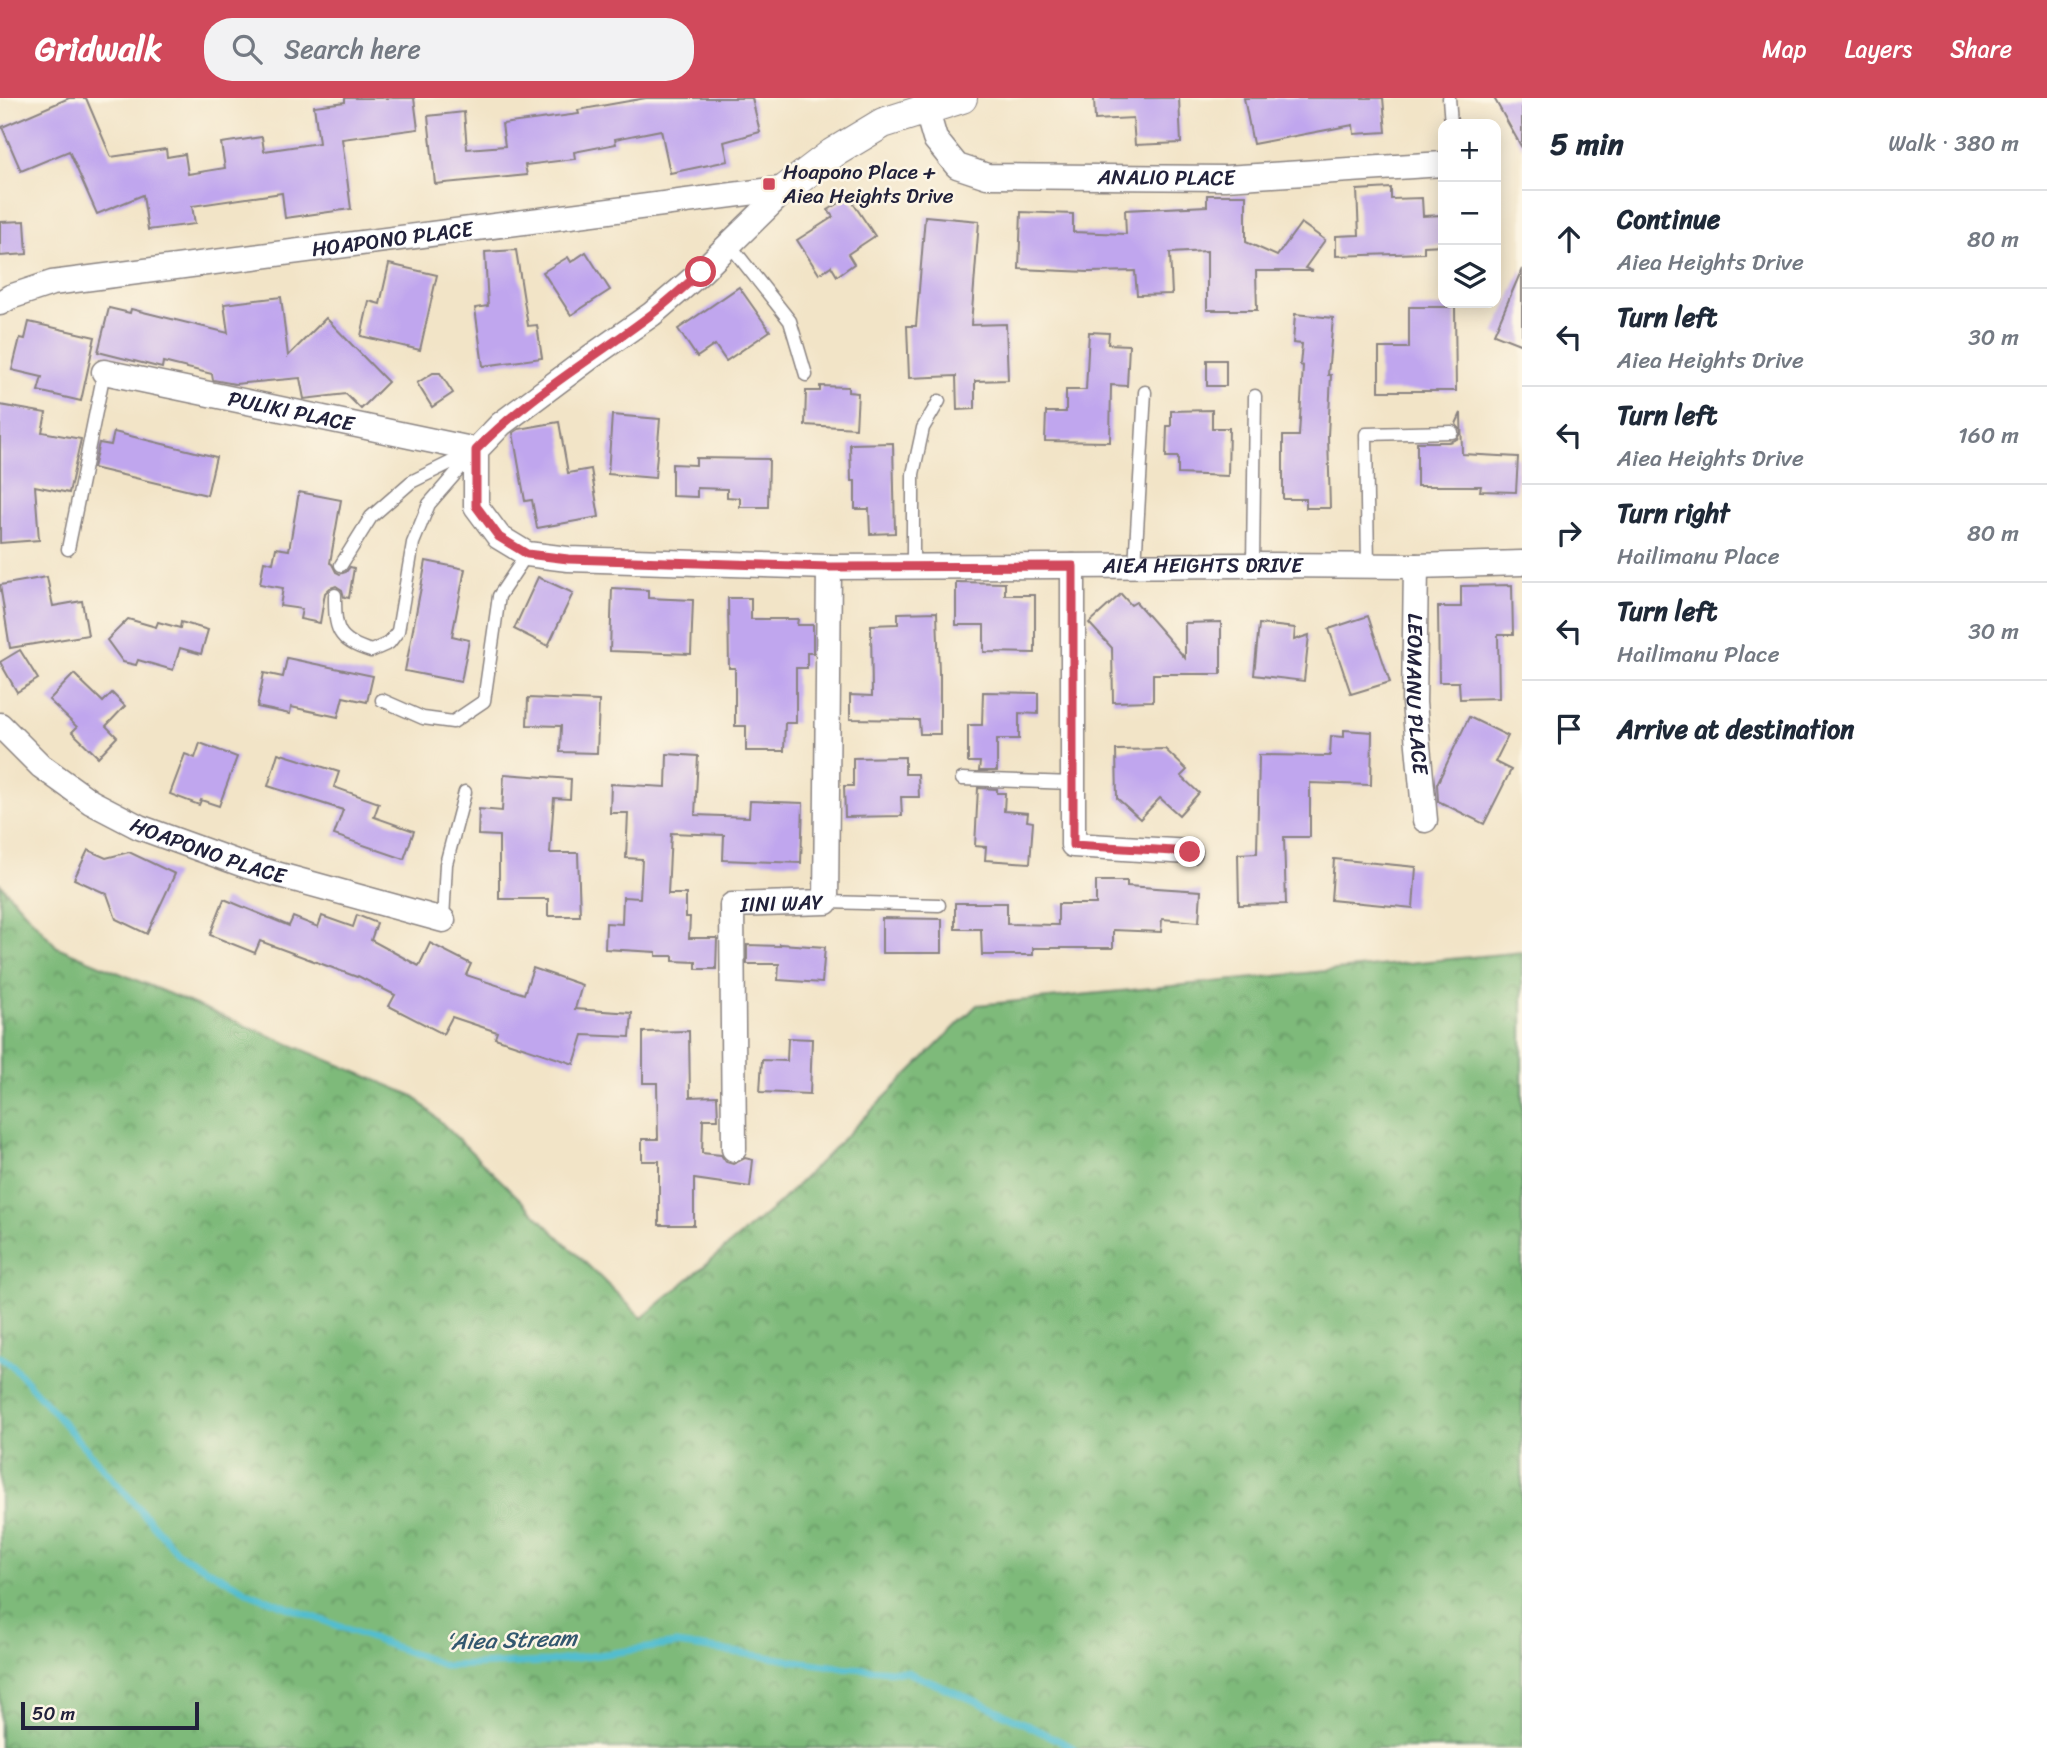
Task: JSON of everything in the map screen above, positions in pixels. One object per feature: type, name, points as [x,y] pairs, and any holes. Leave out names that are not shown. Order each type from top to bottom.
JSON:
[{"type":"street","points":[[476,450],[511,416],[652,314],[730,245],[787,188],[833,153],[883,123],[962,98]]},
{"type":"street","name":"ANALIO PLACE","points":[[926,108],[935,139],[957,166],[987,176],[1225,178],[1438,164]]},
{"type":"street","name":"HOAPONO PLACE","points":[[0,303],[52,283],[787,188]]},
{"type":"street","name":"PULIKI PLACE","points":[[104,372],[476,450]]},
{"type":"street","name":"AIEA HEIGHTS DRIVE","points":[[476,450],[476,506],[499,537],[527,554],[568,559],[830,567],[1416,566],[1522,563]]},
{"type":"street","points":[[1073,566],[1073,845],[1190,852]]},
{"type":"street","name":"LEOMANU PLACE","points":[[1416,566],[1414,703],[1425,820]]},
{"type":"street","name":"IINI WAY","points":[[734,1149],[732,905],[826,902],[830,567]]},
{"type":"street","name":"HOAPONO PLACE","points":[[0,726],[41,766],[91,802],[139,827],[247,866],[443,920]]},
{"type":"lane","points":[[1449,98],[1451,119]]},
{"type":"lane","points":[[730,245],[790,321],[806,375]]},
{"type":"lane","points":[[68,550],[104,372]]},
{"type":"lane","points":[[1135,566],[1145,392]]},
{"type":"lane","points":[[1253,565],[1255,396]]},
{"type":"lane","points":[[913,567],[913,474],[923,429],[939,401]]},
{"type":"lane","points":[[1368,566],[1366,434],[1452,432]]},
{"type":"lane","points":[[341,565],[371,517],[411,482],[476,450]]},
{"type":"lane","points":[[335,595],[335,622],[342,638],[371,651],[389,643],[398,631],[413,543],[429,504],[476,450]]},
{"type":"lane","points":[[382,700],[423,718],[453,722],[484,701],[499,596],[527,554]]},
{"type":"lane","points":[[962,779],[1073,783]]},
{"type":"lane","points":[[443,920],[446,864],[465,792]]},
{"type":"lane","points":[[826,902],[939,905]]},
{"type":"green space","points":[[0,884],[57,947],[414,1096],[642,1318],[779,1203],[977,1005],[1522,952],[1522,1748],[0,1748]]},
{"type":"building","points":[[69,98],[86,98],[111,157],[166,149],[167,157],[185,154],[188,174],[225,168],[221,143],[262,137],[264,151],[319,143],[314,106],[345,102],[345,98],[414,98],[418,129],[342,139],[351,209],[285,218],[282,193],[192,206],[195,224],[148,230],[143,195],[97,214],[69,151],[21,171],[2,127]]},
{"type":"building","points":[[646,98],[752,98],[760,132],[724,142],[728,161],[670,173],[661,130],[615,139],[616,144],[574,152],[575,159],[525,165],[527,175],[435,184],[428,116],[464,112],[467,149],[505,146],[502,124],[579,114],[578,110]]},
{"type":"building","points":[[1094,98],[1179,98],[1181,143],[1135,145],[1133,118],[1095,120]]},
{"type":"building","points":[[1244,98],[1383,98],[1386,132],[1354,134],[1353,125],[1253,144]]},
{"type":"building","points":[[1494,98],[1522,98],[1522,148]]},
{"type":"building","points":[[1391,188],[1391,199],[1422,198],[1423,216],[1438,215],[1438,245],[1424,246],[1424,253],[1336,256],[1336,236],[1359,235],[1357,190]]},
{"type":"building","points":[[1207,195],[1246,195],[1246,242],[1277,256],[1301,223],[1325,240],[1305,268],[1313,271],[1256,271],[1257,310],[1207,310],[1207,251],[1170,253],[1172,294],[1137,295],[1135,271],[1019,269],[1021,212],[1073,214],[1073,232],[1126,234],[1125,210],[1207,206]]},
{"type":"building","points":[[849,197],[875,236],[848,254],[854,264],[837,276],[831,266],[819,274],[797,240],[833,217],[828,210]]},
{"type":"building","points":[[925,216],[979,221],[971,325],[1006,324],[1008,380],[975,381],[975,409],[957,410],[956,376],[909,378],[907,326],[916,326]]},
{"type":"building","points":[[25,221],[27,254],[0,256],[0,222]]},
{"type":"building","points":[[516,250],[528,326],[537,325],[542,358],[483,366],[475,308],[488,306],[485,252]]},
{"type":"building","points":[[586,252],[610,290],[571,315],[543,272],[568,257],[571,262]]},
{"type":"building","points":[[389,264],[437,275],[420,350],[361,336],[369,301],[380,304]]},
{"type":"building","points":[[1522,269],[1522,345],[1494,334]]},
{"type":"building","points":[[739,287],[770,331],[726,361],[715,345],[697,357],[678,329]]},
{"type":"building","points":[[281,297],[288,356],[326,318],[388,382],[361,409],[346,394],[304,399],[300,378],[235,384],[213,380],[212,374],[163,362],[162,368],[98,352],[109,308],[130,313],[131,309],[228,333],[224,304]]},
{"type":"building","points":[[1409,307],[1455,308],[1456,391],[1379,391],[1379,348],[1409,348]]},
{"type":"building","points":[[1295,314],[1333,318],[1328,375],[1331,375],[1328,436],[1330,508],[1306,508],[1306,499],[1283,499],[1283,436],[1299,436],[1303,366],[1300,365],[1302,344],[1293,343]]},
{"type":"building","points":[[29,322],[95,337],[81,401],[38,391],[42,377],[12,370],[20,338],[25,339]]},
{"type":"building","points":[[1089,332],[1109,333],[1108,344],[1129,345],[1127,386],[1111,385],[1110,442],[1045,441],[1046,412],[1066,412],[1066,390],[1086,390]]},
{"type":"building","points":[[1207,360],[1226,360],[1226,386],[1207,386]]},
{"type":"building","points":[[433,373],[440,373],[453,393],[432,407],[417,383]]},
{"type":"building","points":[[820,386],[848,387],[848,392],[858,393],[856,428],[805,425],[806,391],[820,391]]},
{"type":"building","points":[[0,405],[46,413],[42,432],[81,439],[69,493],[35,486],[39,540],[0,543]]},
{"type":"building","points":[[1212,410],[1212,428],[1229,428],[1228,476],[1178,474],[1178,457],[1166,457],[1167,426],[1171,426],[1171,411]]},
{"type":"building","points":[[1461,413],[1462,454],[1518,457],[1516,492],[1480,491],[1481,486],[1417,486],[1417,442],[1449,442],[1457,439],[1461,431],[1456,424]]},
{"type":"building","points":[[612,415],[660,419],[655,478],[608,474]]},
{"type":"building","points":[[559,422],[568,473],[591,469],[599,517],[537,528],[532,500],[525,501],[513,433],[519,429]]},
{"type":"building","points":[[114,432],[216,457],[207,495],[93,468],[99,443],[111,445]]},
{"type":"building","points":[[893,443],[895,533],[870,534],[869,509],[855,509],[855,481],[851,481],[850,444]]},
{"type":"building","points":[[696,458],[769,459],[768,507],[740,507],[740,498],[727,497],[727,489],[697,488],[697,497],[672,496],[672,464],[696,465]]},
{"type":"building","points":[[299,492],[341,500],[330,563],[340,574],[350,567],[354,568],[349,598],[344,597],[342,590],[336,586],[325,593],[320,623],[300,619],[302,609],[280,606],[283,588],[260,584],[264,561],[273,563],[276,548],[289,550]]},
{"type":"building","points":[[426,561],[465,569],[452,636],[469,640],[461,682],[405,671]]},
{"type":"building","points":[[47,577],[53,606],[82,601],[88,635],[10,648],[0,585]]},
{"type":"building","points":[[538,577],[573,593],[548,646],[514,629]]},
{"type":"building","points":[[956,582],[1005,583],[1005,595],[1035,595],[1035,653],[984,652],[984,625],[956,625]]},
{"type":"building","points":[[1512,585],[1513,635],[1498,635],[1499,698],[1460,699],[1459,682],[1439,682],[1438,607],[1461,607],[1461,586]]},
{"type":"building","points":[[612,588],[648,590],[648,598],[693,600],[691,654],[610,651]]},
{"type":"building","points":[[1121,594],[1131,605],[1136,602],[1185,658],[1185,623],[1221,622],[1221,674],[1153,674],[1153,701],[1113,702],[1112,648],[1089,623]]},
{"type":"building","points":[[728,598],[751,598],[751,619],[798,619],[797,625],[813,625],[813,653],[807,653],[807,668],[796,668],[796,723],[785,723],[784,751],[746,751],[746,726],[735,726],[735,668],[729,668]]},
{"type":"building","points":[[937,612],[940,734],[920,734],[919,720],[850,719],[850,695],[872,696],[871,625],[898,624],[898,613]]},
{"type":"building","points":[[1368,616],[1390,682],[1351,694],[1329,629]]},
{"type":"building","points":[[128,619],[156,627],[158,622],[180,628],[181,622],[208,630],[201,654],[180,648],[173,670],[138,660],[136,665],[123,662],[107,640]]},
{"type":"building","points":[[1259,624],[1295,628],[1294,640],[1309,635],[1304,681],[1254,675]]},
{"type":"building","points":[[20,650],[38,679],[17,692],[0,662]]},
{"type":"building","points":[[287,658],[373,676],[367,702],[343,697],[338,717],[291,707],[290,714],[257,707],[264,673],[283,677]]},
{"type":"building","points":[[74,674],[103,702],[112,693],[125,706],[106,726],[117,737],[98,757],[72,732],[77,727],[49,700]]},
{"type":"building","points":[[983,692],[1038,693],[1038,714],[1019,713],[1019,739],[997,739],[997,771],[979,771],[980,762],[968,762],[968,725],[982,725]]},
{"type":"building","points":[[528,698],[599,701],[597,753],[560,752],[561,726],[527,725]]},
{"type":"building","points":[[1469,717],[1508,736],[1495,762],[1511,770],[1484,824],[1438,801],[1437,784]]},
{"type":"building","points":[[1344,730],[1372,732],[1371,785],[1310,783],[1310,837],[1284,837],[1286,904],[1239,905],[1238,854],[1257,853],[1259,755],[1330,756],[1331,736],[1344,737]]},
{"type":"building","points":[[200,743],[237,757],[219,806],[201,800],[199,805],[170,794],[185,754],[195,758]]},
{"type":"building","points":[[1165,749],[1187,770],[1181,776],[1199,793],[1179,815],[1160,798],[1140,819],[1117,798],[1116,750]]},
{"type":"building","points":[[278,753],[339,772],[334,787],[379,803],[374,817],[414,831],[404,859],[334,835],[343,810],[268,786]]},
{"type":"building","points":[[667,754],[698,756],[695,815],[749,817],[750,801],[803,803],[801,863],[723,860],[724,835],[671,833],[668,894],[686,894],[686,917],[690,917],[689,938],[717,938],[716,969],[696,969],[696,962],[673,961],[673,956],[656,956],[656,952],[605,949],[606,923],[622,924],[623,897],[640,898],[642,859],[626,858],[628,813],[610,813],[611,784],[666,787]]},
{"type":"building","points":[[905,757],[905,774],[918,774],[919,797],[901,797],[902,816],[845,817],[844,786],[853,786],[853,758]]},
{"type":"building","points":[[504,774],[571,779],[570,799],[554,798],[550,853],[578,853],[580,916],[548,916],[548,899],[499,899],[499,836],[478,835],[479,809],[502,811]]},
{"type":"building","points":[[978,788],[997,789],[997,793],[1005,793],[1004,811],[1028,813],[1027,821],[1033,822],[1030,863],[985,860],[986,847],[975,846]]},
{"type":"building","points":[[88,850],[106,858],[129,852],[175,874],[147,934],[116,919],[107,894],[74,879]]},
{"type":"building","points":[[1334,859],[1416,867],[1413,908],[1331,900]]},
{"type":"building","points":[[1096,881],[1127,881],[1127,886],[1201,891],[1199,922],[1162,919],[1161,932],[1113,930],[1113,948],[1033,948],[1033,955],[982,955],[981,929],[955,929],[955,903],[1007,903],[1007,924],[1058,925],[1058,904],[1096,904]]},
{"type":"building","points":[[224,899],[289,926],[293,917],[318,927],[322,916],[353,927],[357,915],[377,923],[371,940],[419,966],[430,943],[471,964],[466,975],[524,994],[533,968],[582,985],[575,1009],[632,1013],[630,1037],[583,1035],[574,1064],[495,1038],[497,1032],[452,1017],[443,1034],[389,1006],[395,995],[358,976],[260,941],[255,953],[210,935]]},
{"type":"building","points":[[882,918],[942,919],[942,953],[882,953]]},
{"type":"building","points":[[747,945],[825,947],[822,983],[778,980],[779,964],[747,964]]},
{"type":"building","points":[[689,1031],[690,1097],[717,1096],[718,1119],[703,1119],[702,1153],[721,1155],[726,1162],[733,1164],[745,1158],[753,1160],[750,1187],[694,1179],[694,1225],[659,1225],[659,1161],[642,1161],[642,1139],[658,1139],[657,1083],[643,1083],[643,1032]]},
{"type":"building","points":[[788,1038],[812,1039],[810,1094],[760,1092],[762,1060],[787,1061]]},
{"type":"waterway","name":"ʻAiea Stream","points":[[0,1356],[13,1366],[178,1553],[252,1594],[446,1666],[548,1662],[676,1644],[839,1667],[907,1672],[992,1708],[1074,1748]]},
{"type":"place","name":"Hoapono Place + Aiea Heights Drive","points":[[769,184]]},
{"type":"route","points":[[701,272],[652,314],[501,424],[476,450],[476,506],[499,537],[527,554],[568,559],[830,567],[1073,566],[1073,845],[1190,852]]}]
